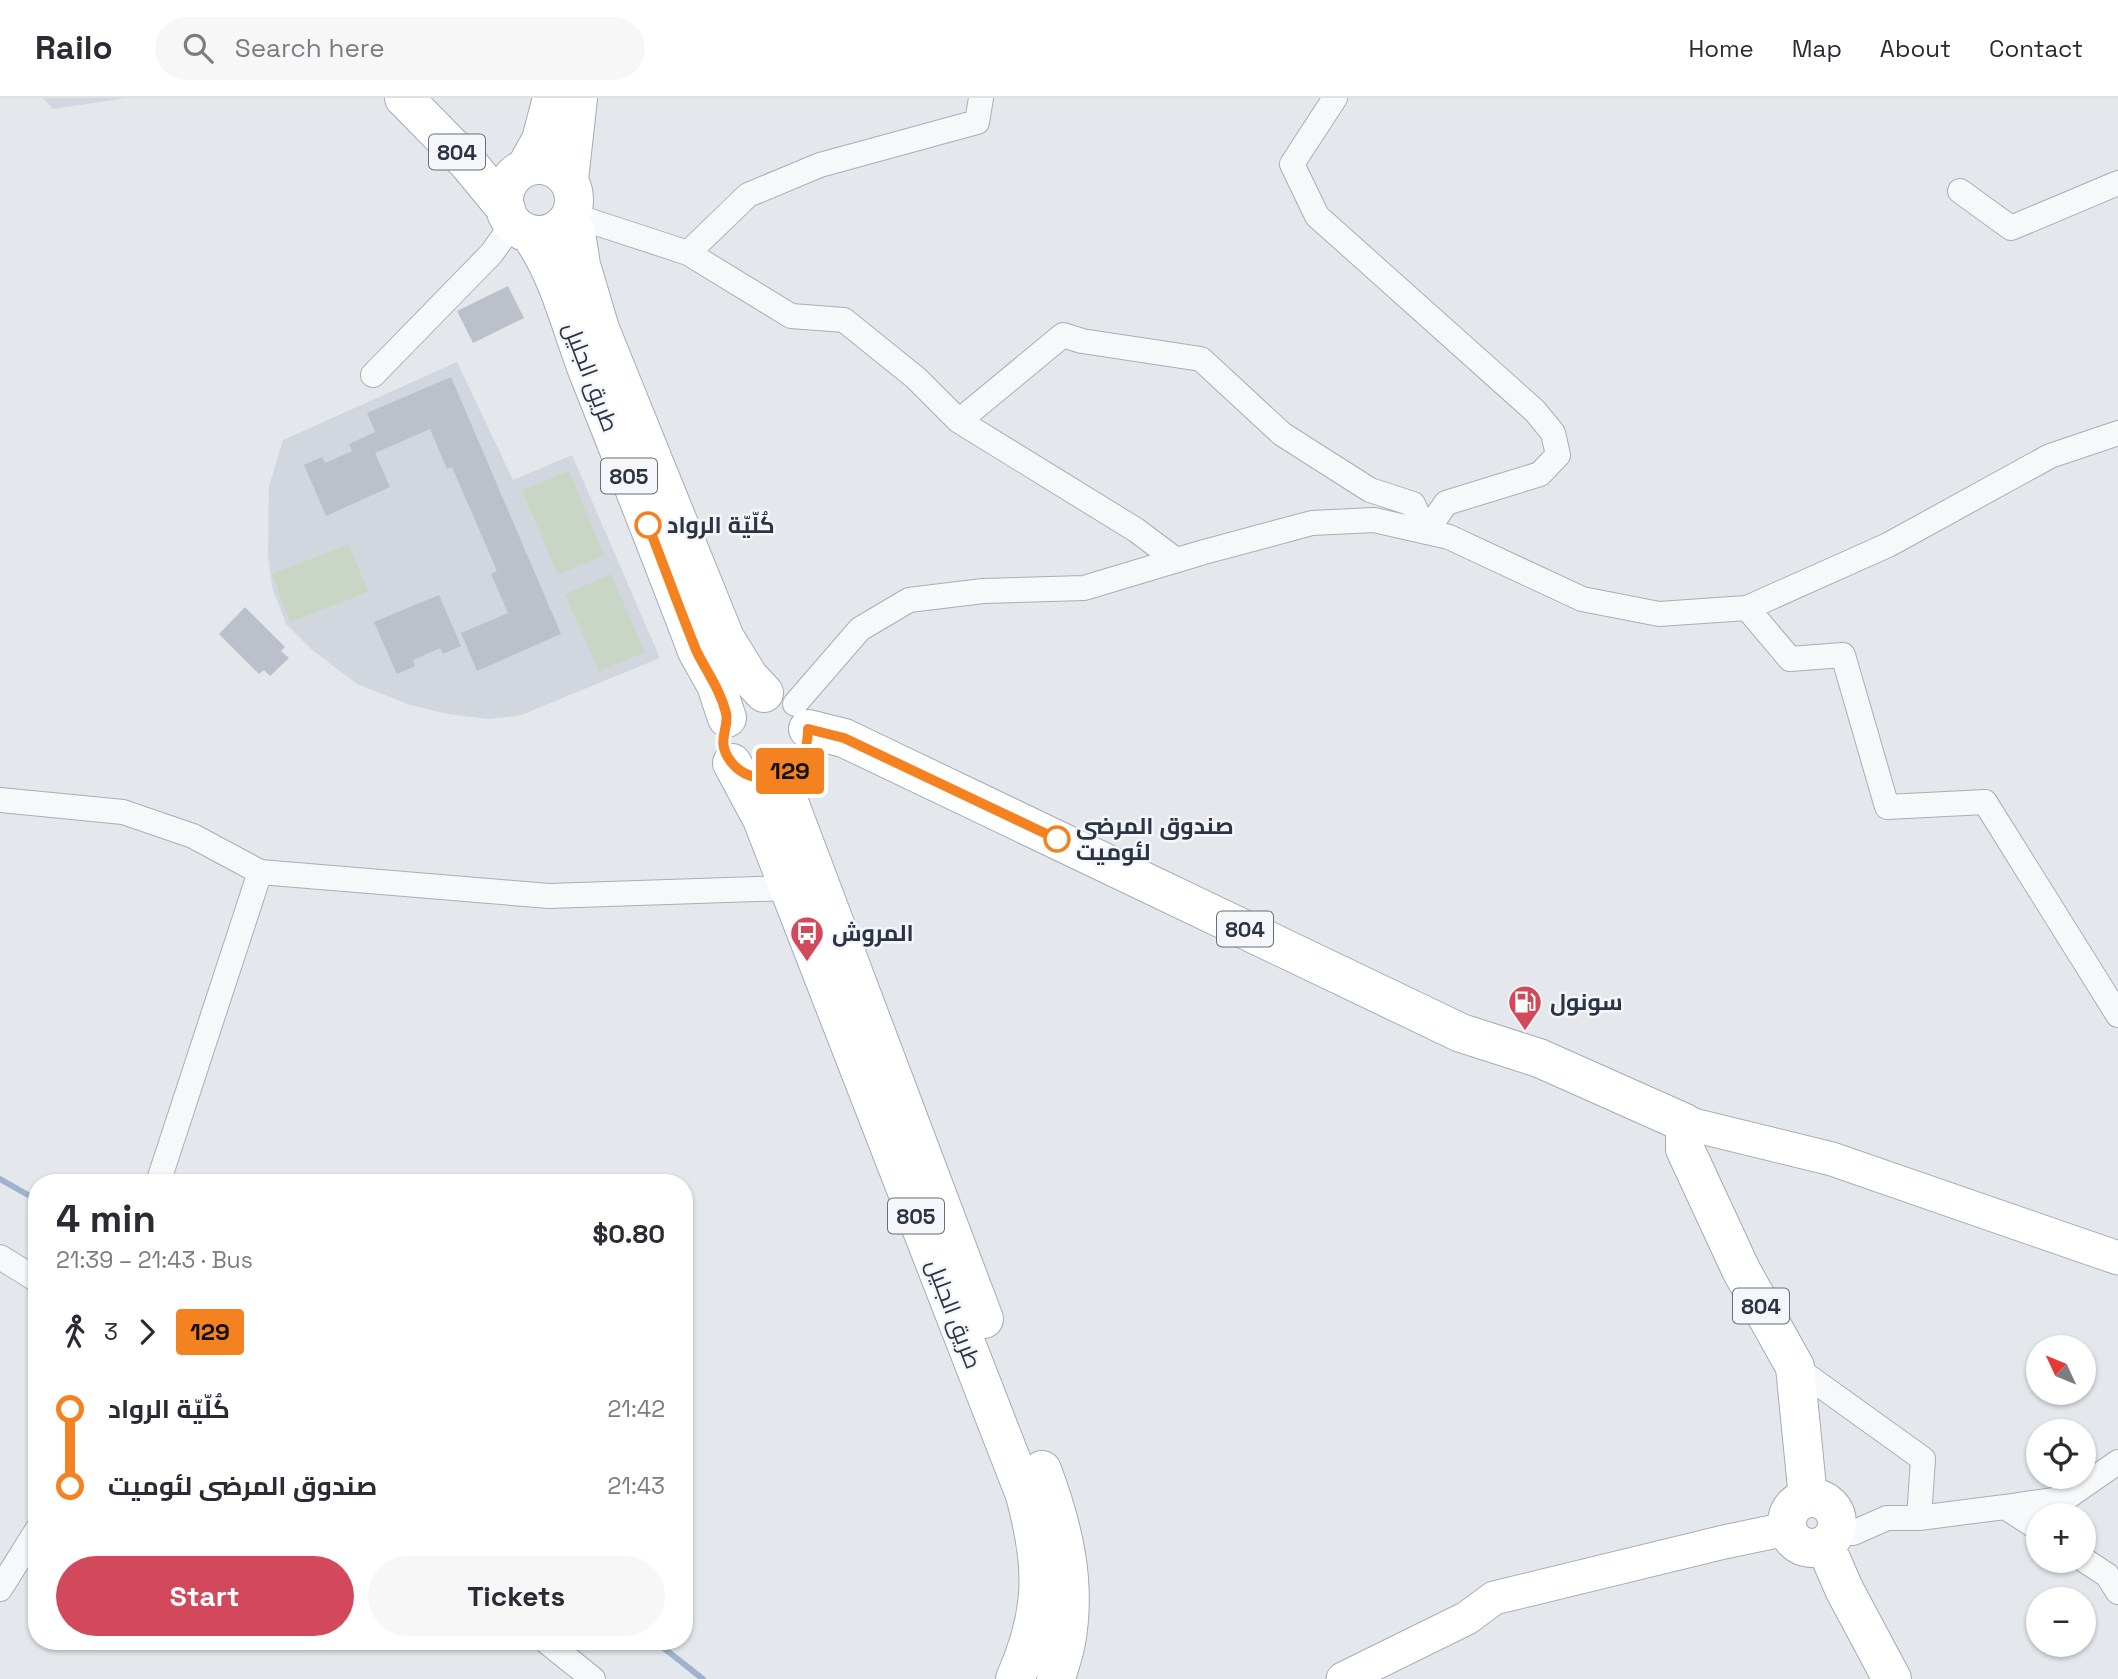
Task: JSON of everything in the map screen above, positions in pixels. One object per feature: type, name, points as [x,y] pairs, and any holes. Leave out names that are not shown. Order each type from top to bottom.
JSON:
[{"type":"main road","name":"804","points":[[404,98],[474,170],[518,224]]},
{"type":"main road","name":"804","points":[[430,98],[495,161],[524,168]]},
{"type":"main road","points":[[524,168],[538,164],[561,171],[570,204],[557,231],[547,235],[518,224],[504,193],[508,183],[524,168],[541,140],[552,98]]},
{"type":"main road","name":"طريق الجليل","points":[[578,98],[570,204],[581,265],[600,329],[720,626],[739,662],[789,709]]},
{"type":"main road","name":"طريق الجليل","points":[[518,224],[545,255],[561,292],[584,362],[697,652],[716,685],[727,718]]},
{"type":"main road","points":[[727,718],[731,709],[742,700],[789,709],[808,742],[804,756],[784,775],[756,778],[743,773],[732,763]]},
{"type":"main road","name":"804","points":[[789,709],[844,738],[1461,1032],[1539,1058],[1685,1123],[1685,1150],[1741,1270],[1795,1367],[1808,1498]]},
{"type":"main road","name":"805","points":[[727,718],[722,736],[725,751],[732,763]]},
{"type":"main road","name":"طريق الجليل","points":[[732,763],[762,819],[1025,1495],[1035,1535],[1040,1585],[1032,1632],[1015,1679]]},
{"type":"main road","name":"طريق الجليل","points":[[784,775],[786,794],[1059,1521],[1067,1553],[1070,1592],[1066,1642],[1056,1679]]},
{"type":"main road","points":[[1830,1539],[1817,1548],[1801,1547],[1787,1529],[1786,1522],[1791,1509],[1808,1498],[1824,1500],[1830,1505],[1837,1518],[1830,1539],[1844,1589],[1892,1679]]},
{"type":"street","points":[[688,253],[748,195],[820,165],[977,122],[981,98]]},
{"type":"street","points":[[1335,98],[1292,164],[1317,216],[1535,411],[1553,433],[1559,455],[1540,474],[1446,503],[1426,532]]},
{"type":"street","points":[[1960,191],[2011,228],[2118,183]]},
{"type":"street","points":[[570,204],[688,253],[791,316],[844,320],[916,378],[959,421],[1136,530],[1176,560]]},
{"type":"street","points":[[373,375],[518,224]]},
{"type":"street","points":[[959,421],[1063,335],[1082,341],[1201,359],[1282,434],[1370,490],[1413,504],[1426,532]]},
{"type":"street","points":[[789,709],[860,629],[909,600],[983,591],[1084,588],[1312,523],[1374,520],[1449,537],[1582,599],[1659,614],[1747,608],[1888,545],[2050,456],[2118,433]]},
{"type":"street","points":[[1747,608],[1790,659],[1843,655],[1887,807],[1985,802],[2118,1015]]},
{"type":"street","points":[[0,800],[123,812],[193,836],[260,872],[549,896],[789,888]]},
{"type":"street","points":[[161,1174],[260,872]]},
{"type":"street","points":[[1685,1123],[1832,1158],[2118,1258]]},
{"type":"street","points":[[0,1257],[28,1274]]},
{"type":"street","points":[[1795,1367],[1923,1459],[1919,1518]]},
{"type":"street","points":[[1830,1539],[1887,1518],[1919,1518],[2066,1498],[2118,1462]]},
{"type":"street","points":[[2005,1507],[2026,1521]]},
{"type":"street","points":[[1343,1679],[1467,1618],[1494,1598],[1787,1529]]},
{"type":"street","points":[[0,1589],[28,1544]]},
{"type":"street","points":[[2096,1568],[2107,1575],[2118,1592]]},
{"type":"street","points":[[557,1650],[593,1679]]},
{"type":"shaded area","points":[[43,98],[126,98],[53,109]]},
{"type":"shaded area","points":[[457,362],[513,480],[572,455],[660,658],[521,715],[489,719],[448,714],[410,705],[357,684],[311,649],[286,624],[272,587],[268,555],[269,486],[283,440]]},
{"type":"green space","points":[[569,471],[604,555],[558,575],[522,490]]},
{"type":"green space","points":[[349,544],[368,592],[290,622],[272,574]]},
{"type":"green space","points":[[611,574],[645,652],[599,672],[565,594]]},
{"type":"building","points":[[508,286],[524,318],[473,343],[457,311]]},
{"type":"building","points":[[451,377],[561,634],[477,671],[461,633],[508,613],[491,574],[497,571],[452,467],[447,469],[430,429],[375,453],[390,487],[326,516],[304,465],[322,457],[325,463],[352,451],[349,444],[375,432],[367,413]]},
{"type":"building","points":[[439,595],[461,646],[443,654],[440,648],[413,660],[415,666],[397,674],[374,622]]},
{"type":"building","points":[[245,607],[285,647],[281,651],[289,658],[270,676],[264,670],[259,674],[219,634]]},
{"type":"waterway","points":[[0,1179],[28,1195]]},
{"type":"waterway","points":[[666,1650],[703,1679]]},
{"type":"bus line","name":"129","points":[[648,525],[697,652],[722,700],[727,718],[722,736],[725,751],[732,763],[743,773],[756,778],[784,775],[804,756],[808,729],[844,738],[1057,839]]},
{"type":"place","name":"كُلّيّة الرواد","points":[[648,525]]},
{"type":"place","name":"صندوق المرضى لئوميت","points":[[1057,839]]},
{"type":"place","name":"المروش","points":[[807,963]]},
{"type":"place","name":"سونول","points":[[1525,1032]]}]
